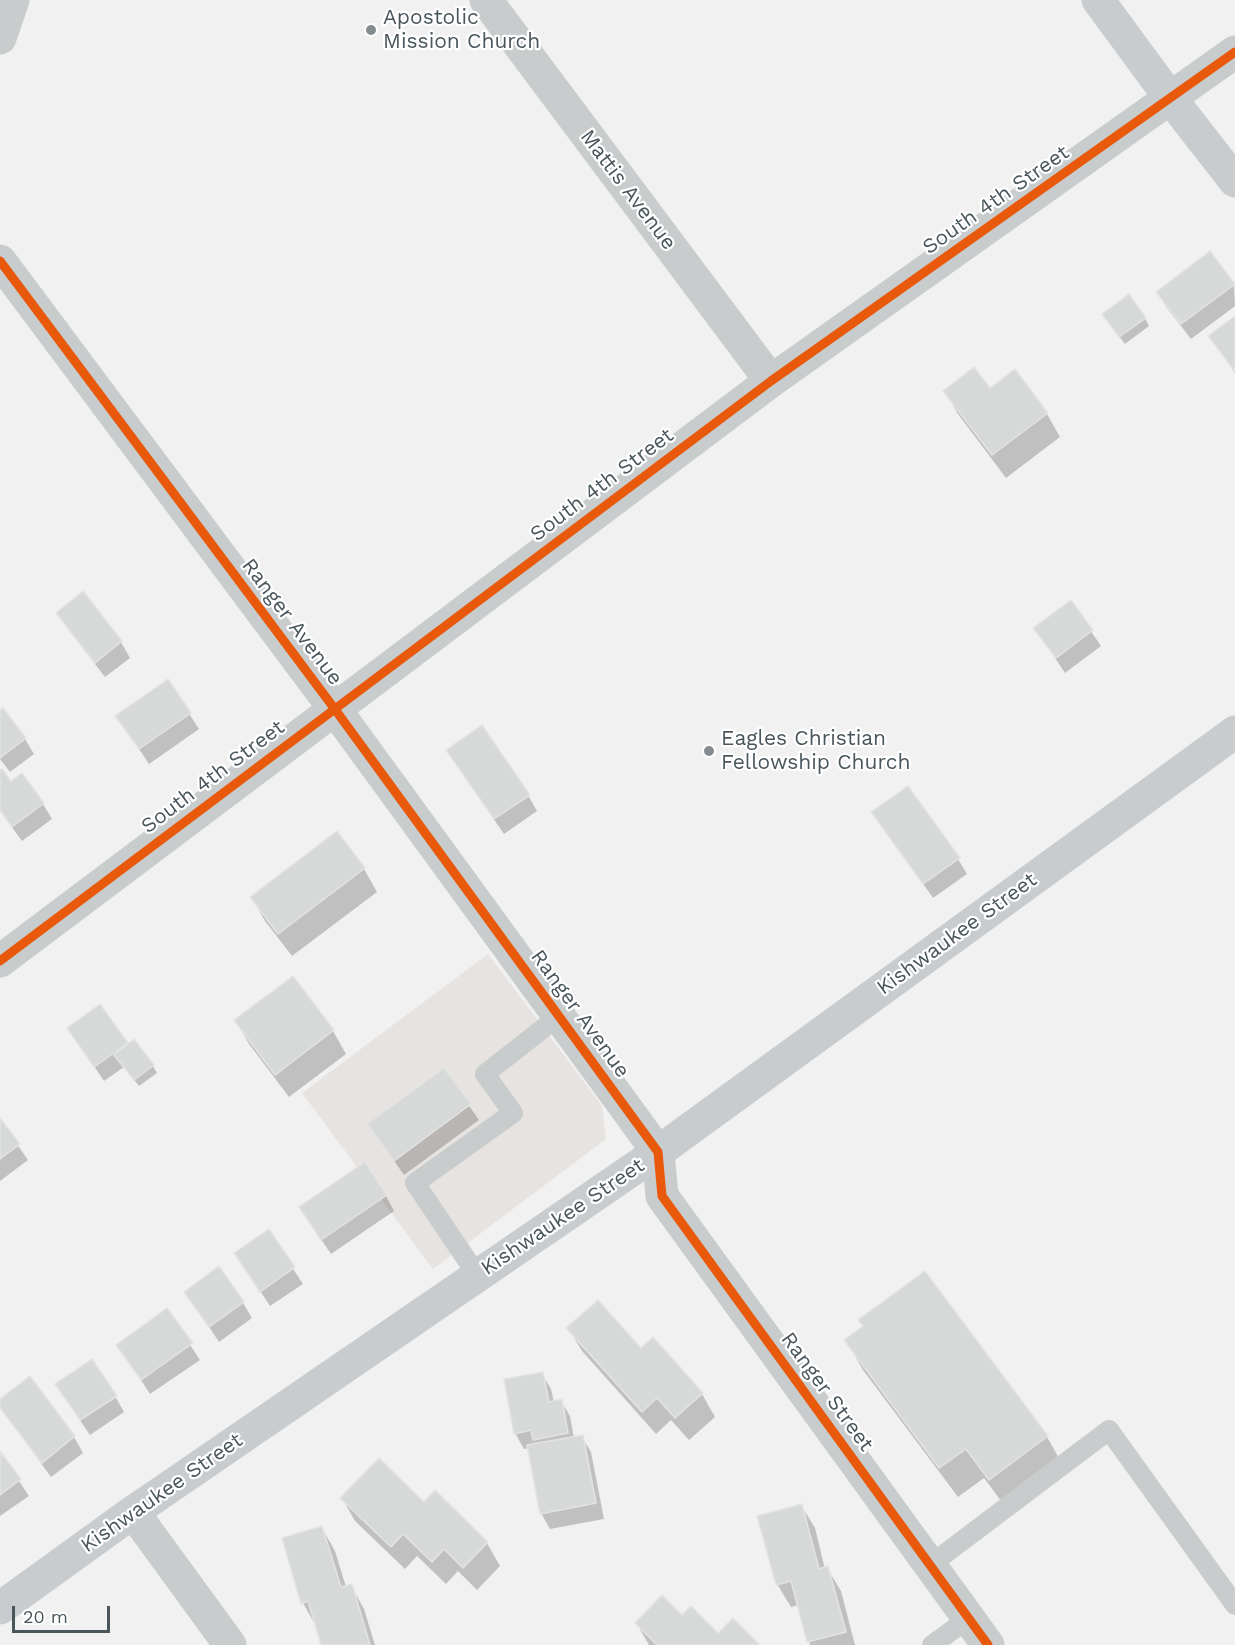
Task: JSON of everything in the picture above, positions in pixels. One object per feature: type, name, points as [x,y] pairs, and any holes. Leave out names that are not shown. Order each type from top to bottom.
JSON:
[{"type":"street","points":[[0,38],[13,0]]},
{"type":"street","name":"Mattis Avenue","points":[[486,0],[771,381]]},
{"type":"street","points":[[1098,0],[1235,182]]},
{"type":"street","name":"South 4th Street","points":[[0,961],[771,381],[1235,52]]},
{"type":"street","name":"Ranger Avenue","points":[[0,261],[334,708],[658,1152]]},
{"type":"street","name":"Kishwaukee Street","points":[[0,1608],[133,1512],[658,1152],[1235,732]]},
{"type":"street","name":"Ranger Street","points":[[658,1152],[662,1196],[988,1645]]},
{"type":"street","points":[[133,1512],[230,1645]]},
{"type":"lane","points":[[477,1275],[416,1184],[513,1113],[485,1074],[559,1016]]},
{"type":"lane","points":[[930,1564],[1109,1430],[1235,1605]]},
{"type":"lane","points":[[932,1645],[969,1618]]},
{"type":"shaded area","points":[[488,954],[602,1106],[606,1139],[433,1269],[302,1093]]},
{"type":"building","points":[[1210,251],[1235,284],[1181,324],[1156,292]]},
{"type":"building","points":[[1129,294],[1146,318],[1119,337],[1102,314]]},
{"type":"building","points":[[1235,316],[1235,371],[1208,336]]},
{"type":"building","points":[[974,367],[990,388],[1015,369],[1048,413],[992,455],[943,391]]},
{"type":"building","points":[[83,591],[122,641],[95,663],[56,613]]},
{"type":"building","points":[[1071,600],[1093,630],[1056,658],[1033,628]]},
{"type":"building","points":[[168,679],[191,713],[139,749],[115,716]]},
{"type":"building","points":[[3,708],[26,738],[0,758],[0,710]]},
{"type":"building","points":[[482,725],[530,795],[494,819],[446,750]]},
{"type":"building","points":[[2,769],[11,781],[22,773],[44,803],[12,827],[0,810],[0,770]]},
{"type":"building","points":[[908,786],[960,858],[923,884],[871,812]]},
{"type":"building","points":[[337,831],[365,868],[278,934],[250,897]]},
{"type":"building","points":[[293,976],[334,1030],[275,1075],[234,1020]]},
{"type":"building","points":[[100,1004],[128,1043],[94,1067],[67,1028]]},
{"type":"building","points":[[134,1039],[154,1065],[134,1080],[114,1055]]},
{"type":"building","points":[[444,1068],[471,1104],[394,1161],[367,1124]]},
{"type":"building","points":[[0,1118],[20,1144],[0,1159]]},
{"type":"building","points":[[365,1162],[387,1195],[321,1240],[299,1207]]},
{"type":"building","points":[[269,1229],[295,1267],[260,1292],[234,1253]]},
{"type":"building","points":[[219,1266],[244,1302],[209,1327],[184,1292]]},
{"type":"building","points":[[925,1271],[1048,1436],[989,1480],[966,1449],[939,1468],[844,1340],[863,1326],[858,1320]]},
{"type":"building","points":[[598,1300],[641,1348],[653,1337],[703,1393],[675,1418],[657,1398],[642,1412],[566,1328]]},
{"type":"building","points":[[167,1308],[193,1343],[141,1380],[116,1345]]},
{"type":"building","points":[[92,1359],[117,1396],[80,1420],[55,1384]]},
{"type":"building","points":[[543,1372],[549,1402],[562,1399],[568,1433],[533,1440],[531,1430],[514,1434],[504,1379]]},
{"type":"building","points":[[30,1376],[75,1436],[42,1463],[0,1408],[0,1399]]},
{"type":"building","points":[[583,1435],[596,1503],[540,1514],[527,1445]]},
{"type":"building","points":[[0,1451],[21,1479],[0,1495]]},
{"type":"building","points":[[379,1458],[424,1502],[435,1490],[488,1542],[463,1568],[444,1549],[432,1562],[403,1534],[391,1547],[340,1498]]},
{"type":"building","points":[[802,1504],[819,1569],[828,1566],[846,1632],[807,1642],[791,1581],[776,1585],[757,1516]]},
{"type":"building","points":[[322,1526],[341,1587],[352,1584],[370,1645],[321,1645],[308,1601],[301,1604],[282,1538]]},
{"type":"building","points":[[662,1595],[682,1615],[691,1606],[718,1633],[733,1618],[760,1645],[657,1645],[635,1623]]},
{"type":"cycle path","points":[[0,961],[771,381],[1235,52]]},
{"type":"cycle path","points":[[0,261],[334,708],[658,1152],[662,1196],[988,1645]]},
{"type":"place","name":"Apostolic Mission Church","points":[[371,30]]},
{"type":"place","name":"Eagles Christian Fellowship Church","points":[[709,751]]}]
